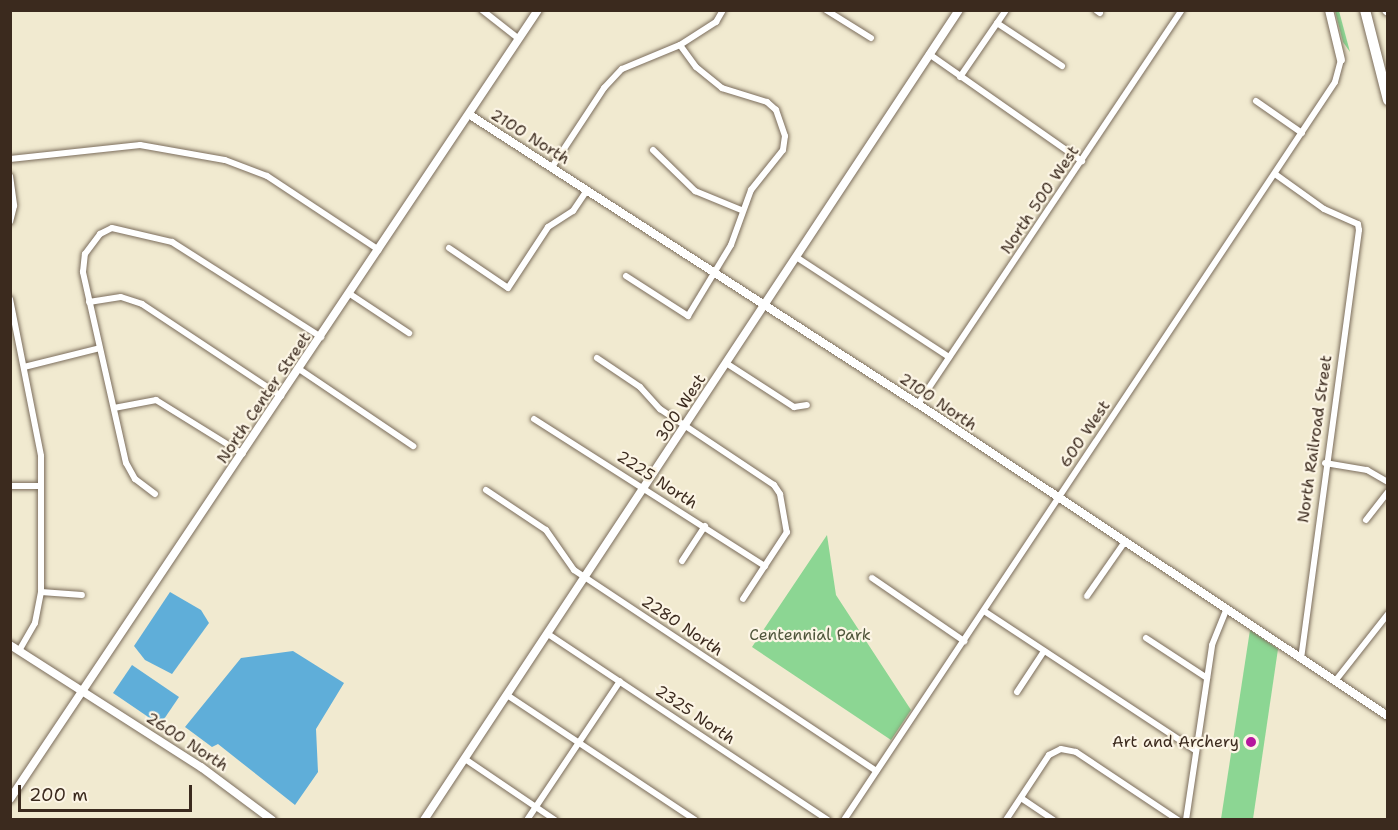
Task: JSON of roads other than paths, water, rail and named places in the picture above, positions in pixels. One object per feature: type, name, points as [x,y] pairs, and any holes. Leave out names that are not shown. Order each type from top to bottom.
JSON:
[{"type":"highway","points":[[1365,10],[1388,100]]},
{"type":"street","points":[[482,10],[519,39]]},
{"type":"street","name":"North Center Street","points":[[10,800],[470,115],[538,10]]},
{"type":"street","points":[[552,167],[604,88],[622,69],[681,45],[716,22],[723,10]]},
{"type":"street","points":[[826,10],[871,38]]},
{"type":"street","name":"300 West","points":[[424,819],[586,578],[959,10]]},
{"type":"street","points":[[960,77],[1005,10]]},
{"type":"street","name":"North 500 West","points":[[918,404],[1182,10]]},
{"type":"street","points":[[1329,10],[1341,60]]},
{"type":"street","points":[[997,23],[1062,66]]},
{"type":"street","points":[[626,276],[688,316],[731,245],[741,210],[751,190],[783,150],[785,136],[776,110],[767,102],[722,88],[696,67],[681,45]]},
{"type":"street","points":[[929,54],[1082,161]]},
{"type":"street","name":"600 West","points":[[844,819],[1302,133],[1335,82],[1341,60]]},
{"type":"street","points":[[1256,101],[1302,133]]},
{"type":"street","name":"2100 North","points":[[470,115],[918,404],[1058,500],[1388,716]]},
{"type":"street","points":[[10,159],[140,145],[225,160],[267,176],[379,250]]},
{"type":"street","points":[[652,150],[695,191],[741,210]]},
{"type":"street","name":"North Railroad Street","points":[[1275,174],[1324,209],[1358,224],[1301,659]]},
{"type":"street","points":[[10,176],[14,206],[10,222]]},
{"type":"street","points":[[449,248],[508,288],[548,227],[573,211],[587,190]]},
{"type":"street","points":[[155,494],[129,472],[89,302],[82,260],[100,234],[112,228],[172,242],[321,337]]},
{"type":"street","points":[[796,256],[949,357]]},
{"type":"street","points":[[350,294],[409,333]]},
{"type":"street","points":[[89,302],[121,297],[142,304],[281,396]]},
{"type":"street","points":[[10,299],[40,448],[41,592],[35,623],[20,651]]},
{"type":"street","points":[[24,367],[100,348]]},
{"type":"street","points":[[597,358],[640,387],[660,409],[774,485],[780,494],[787,532],[743,599]]},
{"type":"street","points":[[726,363],[794,407],[807,405]]},
{"type":"street","points":[[299,369],[413,446]]},
{"type":"street","points":[[114,408],[156,400],[243,454]]},
{"type":"street","name":"2225 North","points":[[534,419],[645,487],[765,566]]},
{"type":"street","points":[[1325,463],[1367,470],[1388,482]]},
{"type":"street","points":[[10,486],[41,486]]},
{"type":"street","name":"2280 North","points":[[486,490],[546,530],[568,563],[586,578],[876,771]]},
{"type":"street","points":[[1366,520],[1388,492]]},
{"type":"street","points":[[682,561],[705,526]]},
{"type":"street","points":[[1087,596],[1124,543]]},
{"type":"street","points":[[872,578],[964,641]]},
{"type":"street","points":[[41,592],[82,595]]},
{"type":"street","points":[[1186,819],[1215,630],[1226,610]]},
{"type":"street","points":[[984,611],[1196,751]]},
{"type":"street","points":[[1336,680],[1388,614]]},
{"type":"street","name":"2325 North","points":[[548,634],[828,819]]},
{"type":"street","points":[[1146,638],[1207,678]]},
{"type":"street","name":"2600 North","points":[[10,645],[225,783],[272,819]]},
{"type":"street","points":[[1017,692],[1044,651]]},
{"type":"street","points":[[526,819],[620,681]]},
{"type":"street","points":[[507,695],[695,819]]},
{"type":"street","points":[[1006,819],[1049,755],[1061,749],[1076,752],[1178,819]]},
{"type":"street","points":[[465,759],[555,819]]},
{"type":"street","points":[[1021,798],[1054,819]]},
{"type":"water","points":[[170,592],[201,610],[209,623],[172,674],[145,660],[134,646]]},
{"type":"water","points":[[293,651],[344,683],[316,729],[318,772],[295,805],[218,744],[212,747],[185,727],[241,658]]},
{"type":"water","points":[[132,665],[179,697],[160,725],[113,693]]},
{"type":"place","name":"Art and Archery","points":[[1251,742]]},
{"type":"park label","name":"Centennial Park","points":[[810,635]]}]
